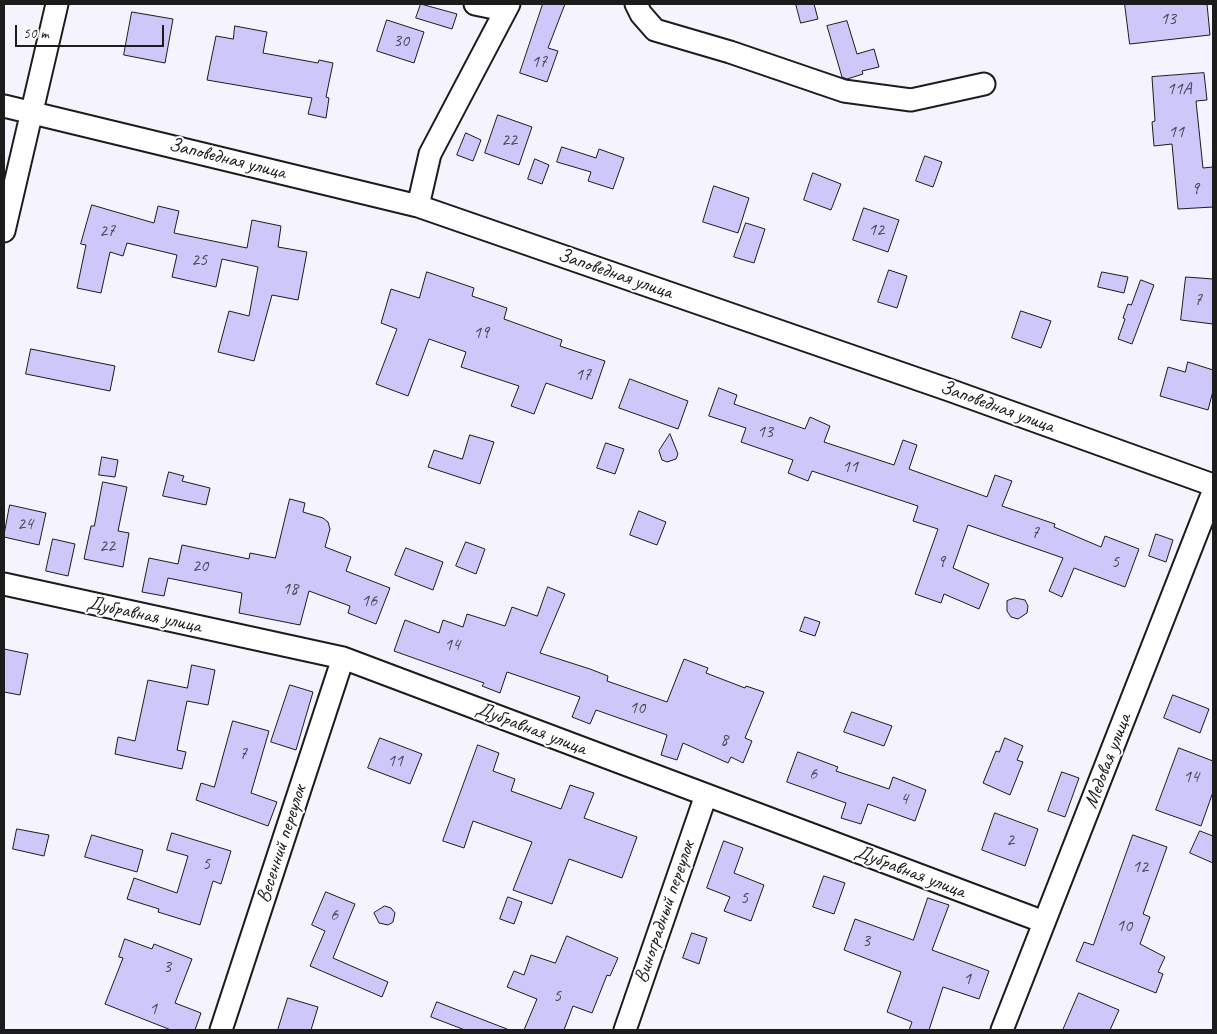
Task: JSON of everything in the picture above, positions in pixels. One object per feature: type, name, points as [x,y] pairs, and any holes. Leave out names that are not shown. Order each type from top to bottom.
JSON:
[{"type":"street","points":[[4,231],[30,111],[57,4]]},
{"type":"street","points":[[418,206],[430,154],[506,7],[475,4]]},
{"type":"street","points":[[636,4],[641,14],[655,30],[730,52],[844,92],[911,100],[984,84]]},
{"type":"street","name":"Заповедная улица","points":[[4,106],[418,206],[952,391],[1213,485]]},
{"type":"street","name":"Медовая улица","points":[[1002,1030],[1213,492]]},
{"type":"street","name":"Дубравная улица","points":[[4,584],[344,658],[1044,922]]},
{"type":"street","name":"Весенний переулок","points":[[220,1030],[344,658]]},
{"type":"street","name":"Виноградный переулок","points":[[625,1030],[706,795]]},
{"type":"building","points":[[421,4],[457,14],[452,29],[416,18]]},
{"type":"building","points":[[543,4],[565,4],[548,48],[558,51],[547,82],[520,73]]},
{"type":"building","points":[[796,4],[814,4],[818,19],[801,23]]},
{"type":"building","points":[[1125,4],[1207,4],[1210,35],[1130,44]]},
{"type":"building","points":[[132,12],[173,19],[165,63],[124,55]]},
{"type":"building","points":[[387,20],[424,32],[414,63],[377,51]]},
{"type":"building","points":[[847,21],[857,54],[874,49],[879,67],[862,71],[863,74],[847,79],[842,77],[827,26]]},
{"type":"building","points":[[235,26],[267,32],[263,53],[318,63],[319,60],[333,63],[326,97],[329,98],[326,118],[308,114],[312,98],[207,80],[216,36],[233,39]]},
{"type":"building","points":[[1204,73],[1207,100],[1196,101],[1203,168],[1213,167],[1213,207],[1178,209],[1172,144],[1154,146],[1152,122],[1155,121],[1152,77]]},
{"type":"building","points":[[498,115],[532,127],[519,165],[485,153]]},
{"type":"building","points":[[466,133],[481,140],[473,161],[457,155]]},
{"type":"building","points":[[562,147],[596,158],[599,149],[624,158],[613,189],[588,181],[591,172],[557,162]]},
{"type":"building","points":[[925,156],[942,162],[933,187],[916,181]]},
{"type":"building","points":[[535,159],[549,165],[542,184],[528,179]]},
{"type":"building","points":[[813,173],[841,184],[831,210],[804,200]]},
{"type":"building","points":[[714,186],[749,198],[738,233],[703,222]]},
{"type":"building","points":[[92,205],[154,223],[158,206],[179,211],[174,233],[247,248],[252,220],[281,226],[278,247],[307,252],[298,300],[272,295],[254,361],[218,352],[229,311],[249,316],[258,267],[222,259],[216,287],[172,277],[177,255],[127,243],[123,256],[110,252],[101,293],[77,288],[86,245],[81,244]]},
{"type":"building","points":[[864,208],[899,220],[888,252],[853,240]]},
{"type":"building","points":[[746,223],[765,229],[754,263],[734,257]]},
{"type":"building","points":[[889,270],[907,276],[897,308],[878,302]]},
{"type":"building","points":[[427,272],[474,288],[472,296],[507,308],[504,319],[562,340],[560,346],[605,361],[592,399],[546,383],[534,414],[511,406],[519,386],[461,367],[466,352],[429,339],[408,396],[376,384],[397,329],[381,323],[391,289],[419,298]]},
{"type":"building","points":[[1102,272],[1128,277],[1124,293],[1098,287]]},
{"type":"building","points":[[1186,277],[1213,279],[1213,324],[1181,320]]},
{"type":"building","points":[[1141,280],[1154,285],[1132,344],[1118,339],[1128,304],[1131,305]]},
{"type":"building","points":[[1021,311],[1051,321],[1041,348],[1012,338]]},
{"type":"building","points":[[31,349],[115,366],[110,391],[26,374]]},
{"type":"building","points":[[1188,362],[1213,370],[1213,391],[1208,410],[1160,396],[1168,367],[1185,372]]},
{"type":"building","points":[[630,379],[688,401],[678,429],[619,408]]},
{"type":"building","points":[[719,388],[737,395],[734,404],[805,429],[810,417],[830,426],[824,442],[894,465],[903,440],[917,445],[909,469],[987,497],[995,475],[1012,481],[1002,506],[1055,524],[1054,527],[1101,547],[1105,536],[1139,549],[1125,587],[1074,568],[1062,597],[1049,591],[1063,558],[968,525],[953,568],[989,584],[979,609],[944,594],[941,603],[915,594],[938,529],[913,521],[918,506],[812,471],[808,481],[788,473],[793,460],[741,442],[746,428],[709,416]]},
{"type":"building","points":[[670,434],[678,454],[676,459],[667,462],[662,460],[659,451]]},
{"type":"building","points":[[470,435],[494,442],[480,484],[428,467],[434,450],[462,459]]},
{"type":"building","points":[[606,443],[624,449],[615,474],[597,468]]},
{"type":"building","points":[[102,457],[118,460],[115,477],[99,475]]},
{"type":"building","points":[[169,472],[184,476],[182,481],[210,488],[206,505],[163,496]]},
{"type":"building","points":[[103,482],[127,487],[118,531],[129,533],[123,567],[84,559],[91,526],[94,526]]},
{"type":"building","points":[[290,499],[305,503],[303,512],[323,518],[328,522],[330,529],[325,547],[351,557],[346,571],[390,588],[376,624],[348,613],[350,606],[309,591],[300,625],[239,613],[242,593],[168,578],[164,596],[142,592],[149,558],[178,564],[182,545],[249,559],[250,553],[275,558]]},
{"type":"building","points":[[10,505],[46,513],[39,545],[4,537]]},
{"type":"building","points":[[639,511],[666,522],[657,545],[630,535]]},
{"type":"building","points":[[1156,534],[1173,540],[1166,562],[1149,556]]},
{"type":"building","points":[[53,539],[75,544],[68,576],[46,571]]},
{"type":"building","points":[[466,542],[485,549],[476,574],[456,566]]},
{"type":"building","points":[[406,548],[443,562],[433,590],[395,575]]},
{"type":"building","points":[[548,587],[565,594],[540,653],[590,669],[608,676],[607,681],[667,702],[684,659],[708,668],[706,673],[745,688],[746,686],[764,692],[745,738],[752,741],[743,763],[731,757],[728,763],[683,743],[677,760],[661,755],[667,735],[596,710],[590,724],[572,717],[580,697],[507,672],[500,693],[482,686],[484,683],[394,651],[405,620],[439,633],[443,620],[463,627],[467,614],[505,626],[512,607],[537,616]]},
{"type":"building","points":[[1015,598],[1025,600],[1028,606],[1027,613],[1018,619],[1011,617],[1007,611],[1007,601]]},
{"type":"building","points":[[805,617],[820,622],[815,636],[800,631]]},
{"type":"building","points":[[4,649],[28,654],[20,695],[4,692]]},
{"type":"building","points":[[192,665],[215,670],[208,705],[187,701],[177,750],[186,752],[182,769],[115,754],[118,737],[135,741],[148,680],[187,688]]},
{"type":"building","points":[[290,685],[313,692],[296,750],[271,742]]},
{"type":"building","points":[[1173,695],[1209,709],[1200,733],[1164,718]]},
{"type":"building","points":[[852,712],[892,726],[884,746],[844,732]]},
{"type":"building","points":[[233,721],[269,731],[251,793],[277,802],[268,826],[196,800],[201,783],[214,787]]},
{"type":"building","points":[[380,738],[422,754],[410,784],[368,768]]},
{"type":"building","points":[[1005,738],[1023,746],[1017,760],[1023,762],[1010,795],[983,783],[996,751],[999,752]]},
{"type":"building","points":[[478,745],[499,753],[493,771],[515,779],[511,791],[561,809],[570,785],[594,793],[584,818],[637,837],[622,878],[569,859],[552,904],[513,890],[532,842],[473,821],[464,848],[443,841]]},
{"type":"building","points":[[1179,748],[1213,761],[1213,792],[1201,826],[1156,810]]},
{"type":"building","points":[[798,752],[838,767],[836,771],[889,789],[893,777],[926,790],[915,821],[868,804],[861,824],[841,818],[846,803],[787,782]]},
{"type":"building","points":[[1062,772],[1079,778],[1065,817],[1048,811]]},
{"type":"building","points":[[995,813],[1038,829],[1025,866],[982,850]]},
{"type":"building","points":[[17,829],[49,835],[44,856],[13,849]]},
{"type":"building","points":[[1200,831],[1213,836],[1213,863],[1190,853]]},
{"type":"building","points":[[172,833],[231,851],[221,884],[213,881],[200,925],[158,912],[159,909],[127,899],[134,878],[177,893],[188,856],[167,850]]},
{"type":"building","points":[[92,835],[143,850],[137,872],[85,857]]},
{"type":"building","points":[[1133,835],[1167,847],[1143,914],[1150,917],[1140,944],[1165,957],[1158,972],[1163,974],[1156,993],[1076,961],[1084,942],[1093,945]]},
{"type":"building","points":[[724,841],[743,848],[734,873],[764,885],[751,921],[724,911],[730,897],[707,888]]},
{"type":"building","points":[[824,876],[845,883],[834,914],[813,907]]},
{"type":"building","points":[[326,892],[355,904],[333,958],[388,982],[382,997],[310,966],[325,931],[312,925]]},
{"type":"building","points":[[508,897],[522,902],[514,924],[500,919]]},
{"type":"building","points":[[928,898],[949,905],[932,950],[989,971],[979,999],[943,987],[929,1030],[909,1030],[912,1022],[887,1012],[901,972],[844,950],[855,919],[913,940]]},
{"type":"building","points":[[385,906],[391,908],[395,913],[393,922],[388,925],[379,923],[374,913]]},
{"type":"building","points":[[692,933],[707,938],[699,964],[683,958]]},
{"type":"building","points":[[567,936],[618,958],[610,976],[607,975],[592,1013],[573,1006],[564,1030],[524,1030],[537,999],[507,987],[514,971],[524,975],[531,955],[555,963]]},
{"type":"building","points":[[125,939],[152,949],[154,944],[192,959],[175,1003],[201,1013],[195,1030],[171,1030],[105,1004],[123,958],[119,957]]},
{"type":"building","points":[[1079,993],[1119,1010],[1110,1030],[1063,1030]]},
{"type":"building","points":[[288,998],[318,1007],[311,1030],[278,1030]]},
{"type":"building","points":[[437,1002],[507,1030],[465,1030],[431,1017]]}]
